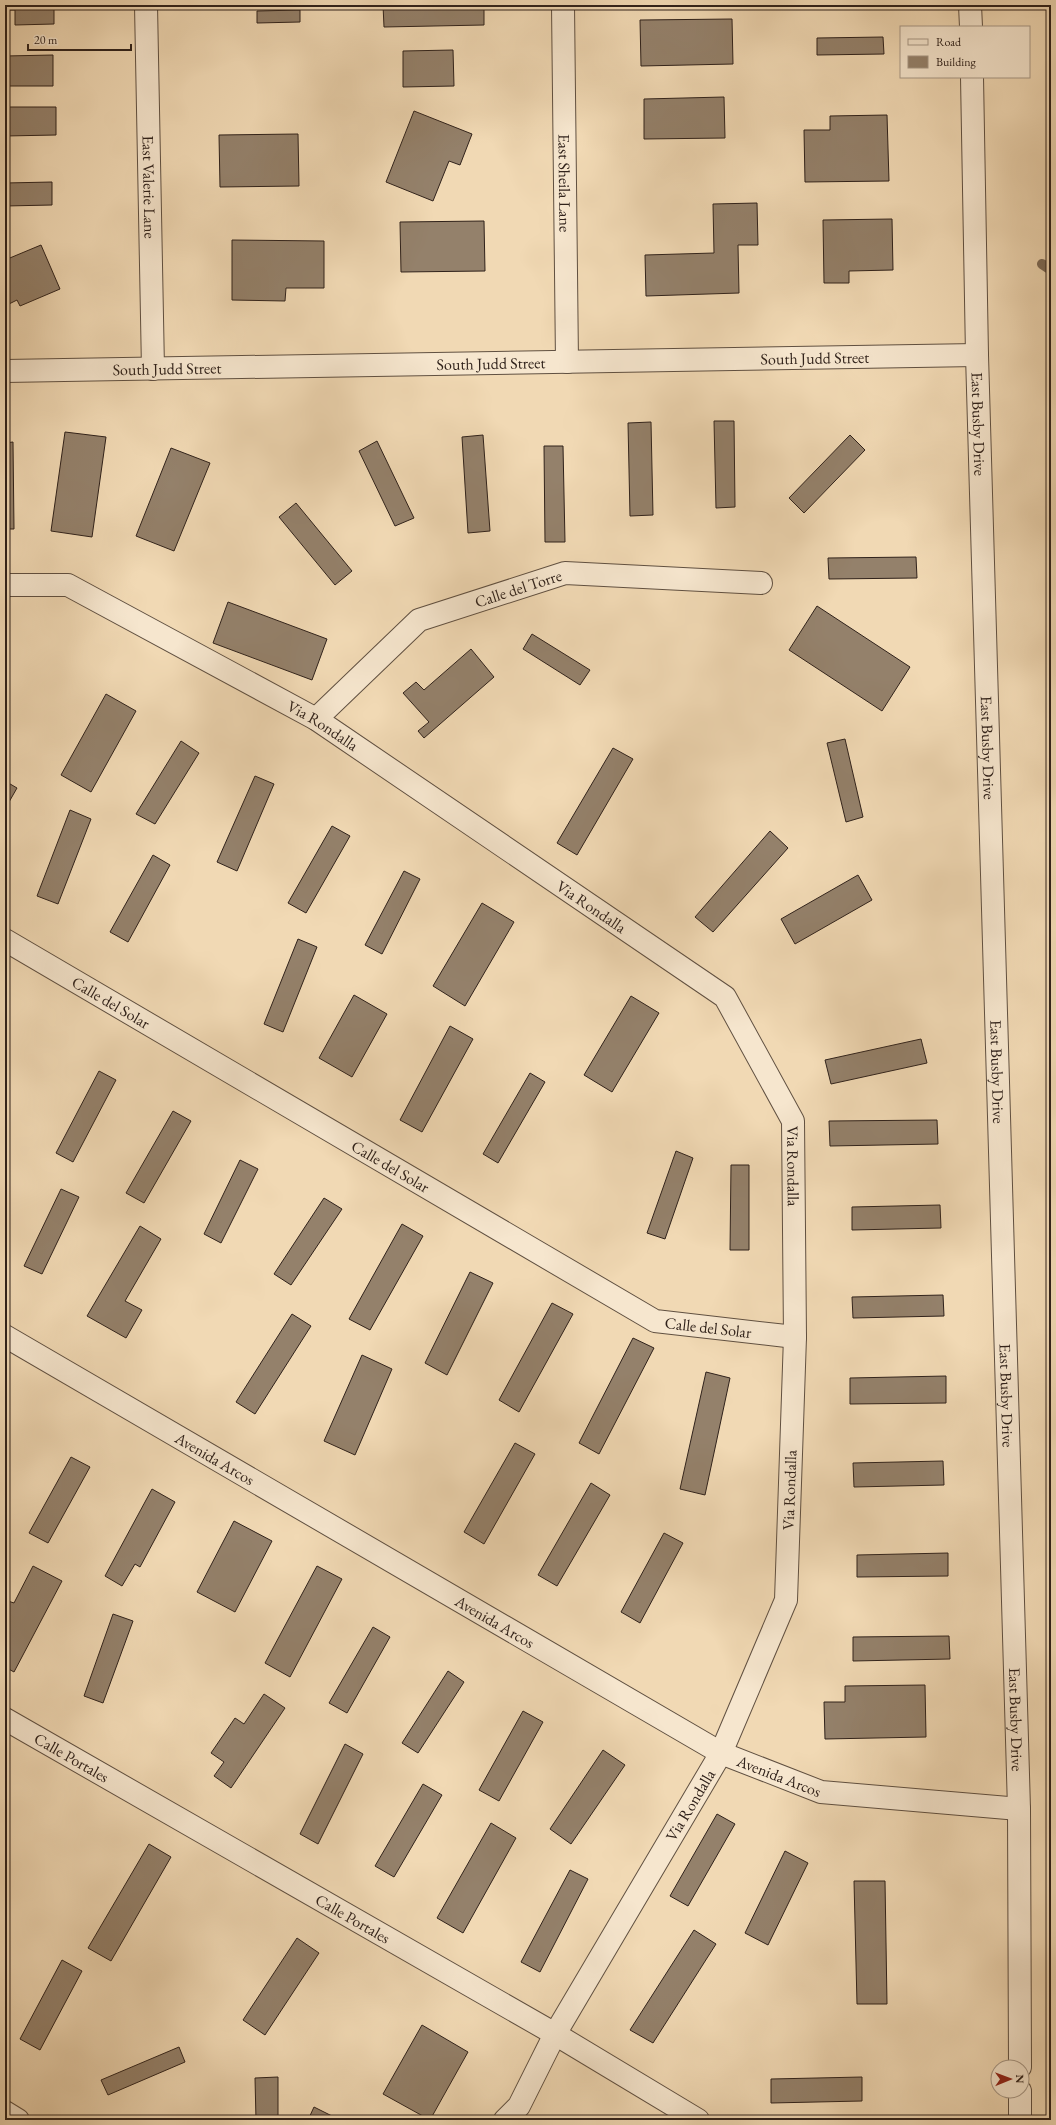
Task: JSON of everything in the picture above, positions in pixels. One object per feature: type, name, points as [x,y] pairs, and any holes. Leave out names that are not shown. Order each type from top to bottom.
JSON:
[{"type":"street","name":"East Valerie Lane","points":[[146,5],[153,369]]},
{"type":"street","name":"East Sheila Lane","points":[[563,5],[567,362]]},
{"type":"street","points":[[970,5],[971,26]]},
{"type":"street","name":"East Busby Drive","points":[[972,78],[977,355],[1018,1809],[1020,2059]]},
{"type":"street","name":"South Judd Street","points":[[5,371],[977,355]]},
{"type":"street","name":"Calle del Torre","points":[[316,718],[419,620],[564,573],[761,583]]},
{"type":"street","name":"Via Rondalla","points":[[5,585],[68,585],[316,718],[725,997],[793,1121],[795,1336],[786,1600],[721,1753],[555,2034],[519,2106],[505,2120]]},
{"type":"street","name":"Calle del Solar","points":[[5,940],[655,1321],[795,1336]]},
{"type":"street","name":"Avenida Arcos","points":[[5,1336],[721,1753],[821,1792],[1018,1809]]},
{"type":"street","name":"Calle Portales","points":[[5,1719],[555,2034],[698,2120]]},
{"type":"street","points":[[1020,2099],[1020,2120]]},
{"type":"street","points":[[5,2112],[18,2120]]},
{"type":"building","points":[[5,5],[54,5],[54,24],[15,25],[15,10],[5,10]]},
{"type":"building","points":[[383,5],[484,5],[484,25],[384,27]]},
{"type":"building","points":[[300,10],[300,22],[257,23],[257,11]]},
{"type":"building","points":[[732,19],[733,64],[641,66],[640,20]]},
{"type":"building","points":[[883,37],[884,54],[817,55],[817,38]]},
{"type":"building","points":[[453,50],[454,86],[403,87],[403,51]]},
{"type":"building","points":[[53,55],[53,86],[5,86],[5,56]]},
{"type":"building","points":[[724,97],[725,138],[644,139],[644,99]]},
{"type":"building","points":[[5,107],[56,107],[56,135],[5,136]]},
{"type":"building","points":[[414,111],[472,134],[460,165],[449,161],[433,201],[386,182]]},
{"type":"building","points":[[887,115],[889,181],[805,182],[804,130],[830,130],[830,116]]},
{"type":"building","points":[[298,134],[299,186],[220,187],[219,135]]},
{"type":"building","points":[[52,182],[52,205],[5,206],[5,183]]},
{"type":"building","points":[[757,203],[758,245],[738,245],[739,293],[646,296],[645,255],[714,253],[713,204]]},
{"type":"building","points":[[892,219],[893,270],[849,271],[849,283],[824,283],[823,220]]},
{"type":"building","points":[[484,221],[485,271],[401,272],[400,222]]},
{"type":"building","points":[[232,240],[324,241],[324,288],[286,288],[285,301],[232,300]]},
{"type":"building","points":[[41,245],[60,289],[20,306],[17,300],[5,306],[5,260]]},
{"type":"building","points":[[714,421],[734,421],[735,507],[716,508]]},
{"type":"building","points":[[651,422],[653,515],[630,516],[628,423]]},
{"type":"building","points":[[65,432],[106,437],[92,537],[51,531]]},
{"type":"building","points":[[483,435],[490,531],[468,533],[462,437]]},
{"type":"building","points":[[850,435],[865,450],[804,513],[789,498]]},
{"type":"building","points":[[377,441],[414,518],[395,526],[359,451]]},
{"type":"building","points":[[13,442],[14,529],[5,529],[5,443]]},
{"type":"building","points":[[544,446],[563,446],[565,542],[545,542]]},
{"type":"building","points":[[171,448],[210,463],[174,551],[136,536]]},
{"type":"building","points":[[296,503],[352,571],[335,585],[279,517]]},
{"type":"building","points":[[916,557],[917,578],[829,579],[828,558]]},
{"type":"building","points":[[228,602],[327,639],[312,680],[213,643]]},
{"type":"building","points":[[817,606],[910,667],[882,711],[789,650]]},
{"type":"building","points":[[532,634],[590,670],[580,685],[523,649]]},
{"type":"building","points":[[471,649],[494,677],[424,738],[418,731],[429,722],[403,693],[416,682],[424,690]]},
{"type":"building","points":[[106,694],[136,711],[91,792],[61,775]]},
{"type":"building","points":[[845,739],[863,817],[846,822],[827,743]]},
{"type":"building","points":[[181,741],[199,753],[155,824],[136,814]]},
{"type":"building","points":[[613,748],[633,759],[577,855],[557,843]]},
{"type":"building","points":[[255,776],[274,784],[237,871],[217,862]]},
{"type":"building","points":[[5,781],[17,788],[5,809]]},
{"type":"building","points":[[70,810],[91,819],[58,904],[37,896]]},
{"type":"building","points":[[332,826],[350,836],[306,913],[288,903]]},
{"type":"building","points":[[770,831],[788,848],[713,932],[695,917]]},
{"type":"building","points":[[153,855],[170,865],[128,942],[110,932]]},
{"type":"building","points":[[404,871],[420,879],[382,954],[365,945]]},
{"type":"building","points":[[858,875],[872,900],[795,944],[781,919]]},
{"type":"building","points":[[482,903],[514,922],[465,1006],[433,986]]},
{"type":"building","points":[[298,939],[317,947],[283,1032],[264,1024]]},
{"type":"building","points":[[354,995],[387,1014],[352,1077],[319,1058]]},
{"type":"building","points":[[631,996],[659,1013],[612,1092],[584,1075]]},
{"type":"building","points":[[450,1026],[473,1039],[422,1132],[400,1120]]},
{"type":"building","points":[[921,1039],[927,1063],[831,1084],[825,1060]]},
{"type":"building","points":[[99,1071],[116,1080],[73,1162],[56,1153]]},
{"type":"building","points":[[530,1073],[545,1082],[498,1163],[483,1154]]},
{"type":"building","points":[[173,1111],[191,1121],[144,1203],[126,1193]]},
{"type":"building","points":[[937,1120],[938,1144],[830,1146],[829,1121]]},
{"type":"building","points":[[676,1151],[693,1158],[665,1239],[647,1233]]},
{"type":"building","points":[[240,1160],[258,1169],[221,1243],[204,1234]]},
{"type":"building","points":[[731,1165],[749,1165],[749,1250],[730,1250]]},
{"type":"building","points":[[61,1189],[79,1197],[42,1274],[24,1266]]},
{"type":"building","points":[[324,1198],[342,1209],[291,1285],[274,1274]]},
{"type":"building","points":[[940,1205],[941,1228],[852,1230],[852,1207]]},
{"type":"building","points":[[402,1224],[423,1236],[370,1330],[349,1319]]},
{"type":"building","points":[[140,1226],[161,1239],[125,1301],[142,1310],[126,1338],[87,1316]]},
{"type":"building","points":[[470,1272],[493,1283],[447,1375],[425,1363]]},
{"type":"building","points":[[943,1295],[944,1316],[853,1318],[852,1297]]},
{"type":"building","points":[[552,1303],[573,1314],[519,1412],[499,1400]]},
{"type":"building","points":[[292,1314],[311,1326],[255,1414],[236,1402]]},
{"type":"building","points":[[633,1338],[654,1348],[599,1454],[579,1443]]},
{"type":"building","points":[[362,1355],[392,1369],[355,1455],[324,1441]]},
{"type":"building","points":[[706,1372],[730,1378],[705,1495],[680,1489]]},
{"type":"building","points":[[946,1376],[946,1403],[850,1404],[850,1378]]},
{"type":"building","points":[[515,1443],[535,1454],[484,1544],[464,1532]]},
{"type":"building","points":[[71,1457],[90,1467],[48,1543],[29,1533]]},
{"type":"building","points":[[943,1461],[944,1485],[854,1487],[853,1463]]},
{"type":"building","points":[[591,1483],[610,1495],[557,1586],[538,1575]]},
{"type":"building","points":[[152,1489],[175,1502],[140,1567],[135,1564],[122,1586],[105,1576]]},
{"type":"building","points":[[234,1521],[272,1541],[235,1612],[197,1592]]},
{"type":"building","points":[[664,1533],[683,1543],[640,1623],[621,1612]]},
{"type":"building","points":[[948,1553],[948,1576],[857,1577],[857,1555]]},
{"type":"building","points":[[33,1566],[62,1581],[14,1672],[5,1667],[5,1600],[14,1603]]},
{"type":"building","points":[[317,1566],[342,1579],[290,1677],[265,1663]]},
{"type":"building","points":[[113,1614],[133,1621],[103,1703],[84,1696]]},
{"type":"building","points":[[373,1627],[390,1637],[347,1713],[329,1703]]},
{"type":"building","points":[[949,1636],[950,1659],[853,1661],[853,1637]]},
{"type":"building","points":[[448,1671],[464,1682],[418,1753],[402,1743]]},
{"type":"building","points":[[925,1685],[926,1737],[825,1739],[824,1702],[845,1702],[845,1686]]},
{"type":"building","points":[[264,1694],[285,1708],[231,1788],[214,1776],[224,1762],[211,1753],[235,1718],[244,1724]]},
{"type":"building","points":[[523,1711],[543,1722],[499,1801],[479,1790]]},
{"type":"building","points":[[345,1744],[363,1754],[318,1844],[300,1834]]},
{"type":"building","points":[[603,1750],[625,1765],[571,1844],[550,1829]]},
{"type":"building","points":[[423,1784],[442,1795],[394,1877],[375,1866]]},
{"type":"building","points":[[717,1814],[735,1824],[688,1906],[670,1896]]},
{"type":"building","points":[[491,1823],[516,1838],[463,1933],[437,1918]]},
{"type":"building","points":[[149,1844],[171,1857],[111,1961],[88,1948]]},
{"type":"building","points":[[785,1851],[808,1863],[768,1945],[745,1933]]},
{"type":"building","points":[[570,1870],[588,1879],[540,1972],[521,1962]]},
{"type":"building","points":[[854,1881],[885,1881],[887,2004],[857,2004]]},
{"type":"building","points":[[694,1930],[716,1944],[653,2043],[630,2030]]},
{"type":"building","points":[[297,1938],[319,1953],[265,2035],[243,2020]]},
{"type":"building","points":[[62,1960],[82,1971],[40,2050],[20,2039]]},
{"type":"building","points":[[422,2025],[468,2052],[430,2120],[383,2094]]},
{"type":"building","points":[[179,2047],[185,2062],[108,2095],[101,2080]]},
{"type":"building","points":[[278,2077],[278,2120],[256,2120],[255,2078]]},
{"type":"building","points":[[862,2077],[862,2101],[771,2103],[771,2079]]},
{"type":"building","points":[[314,2107],[340,2120],[308,2120]]},
{"type":"waterway","points":[[1042,264],[1051,270]]}]
